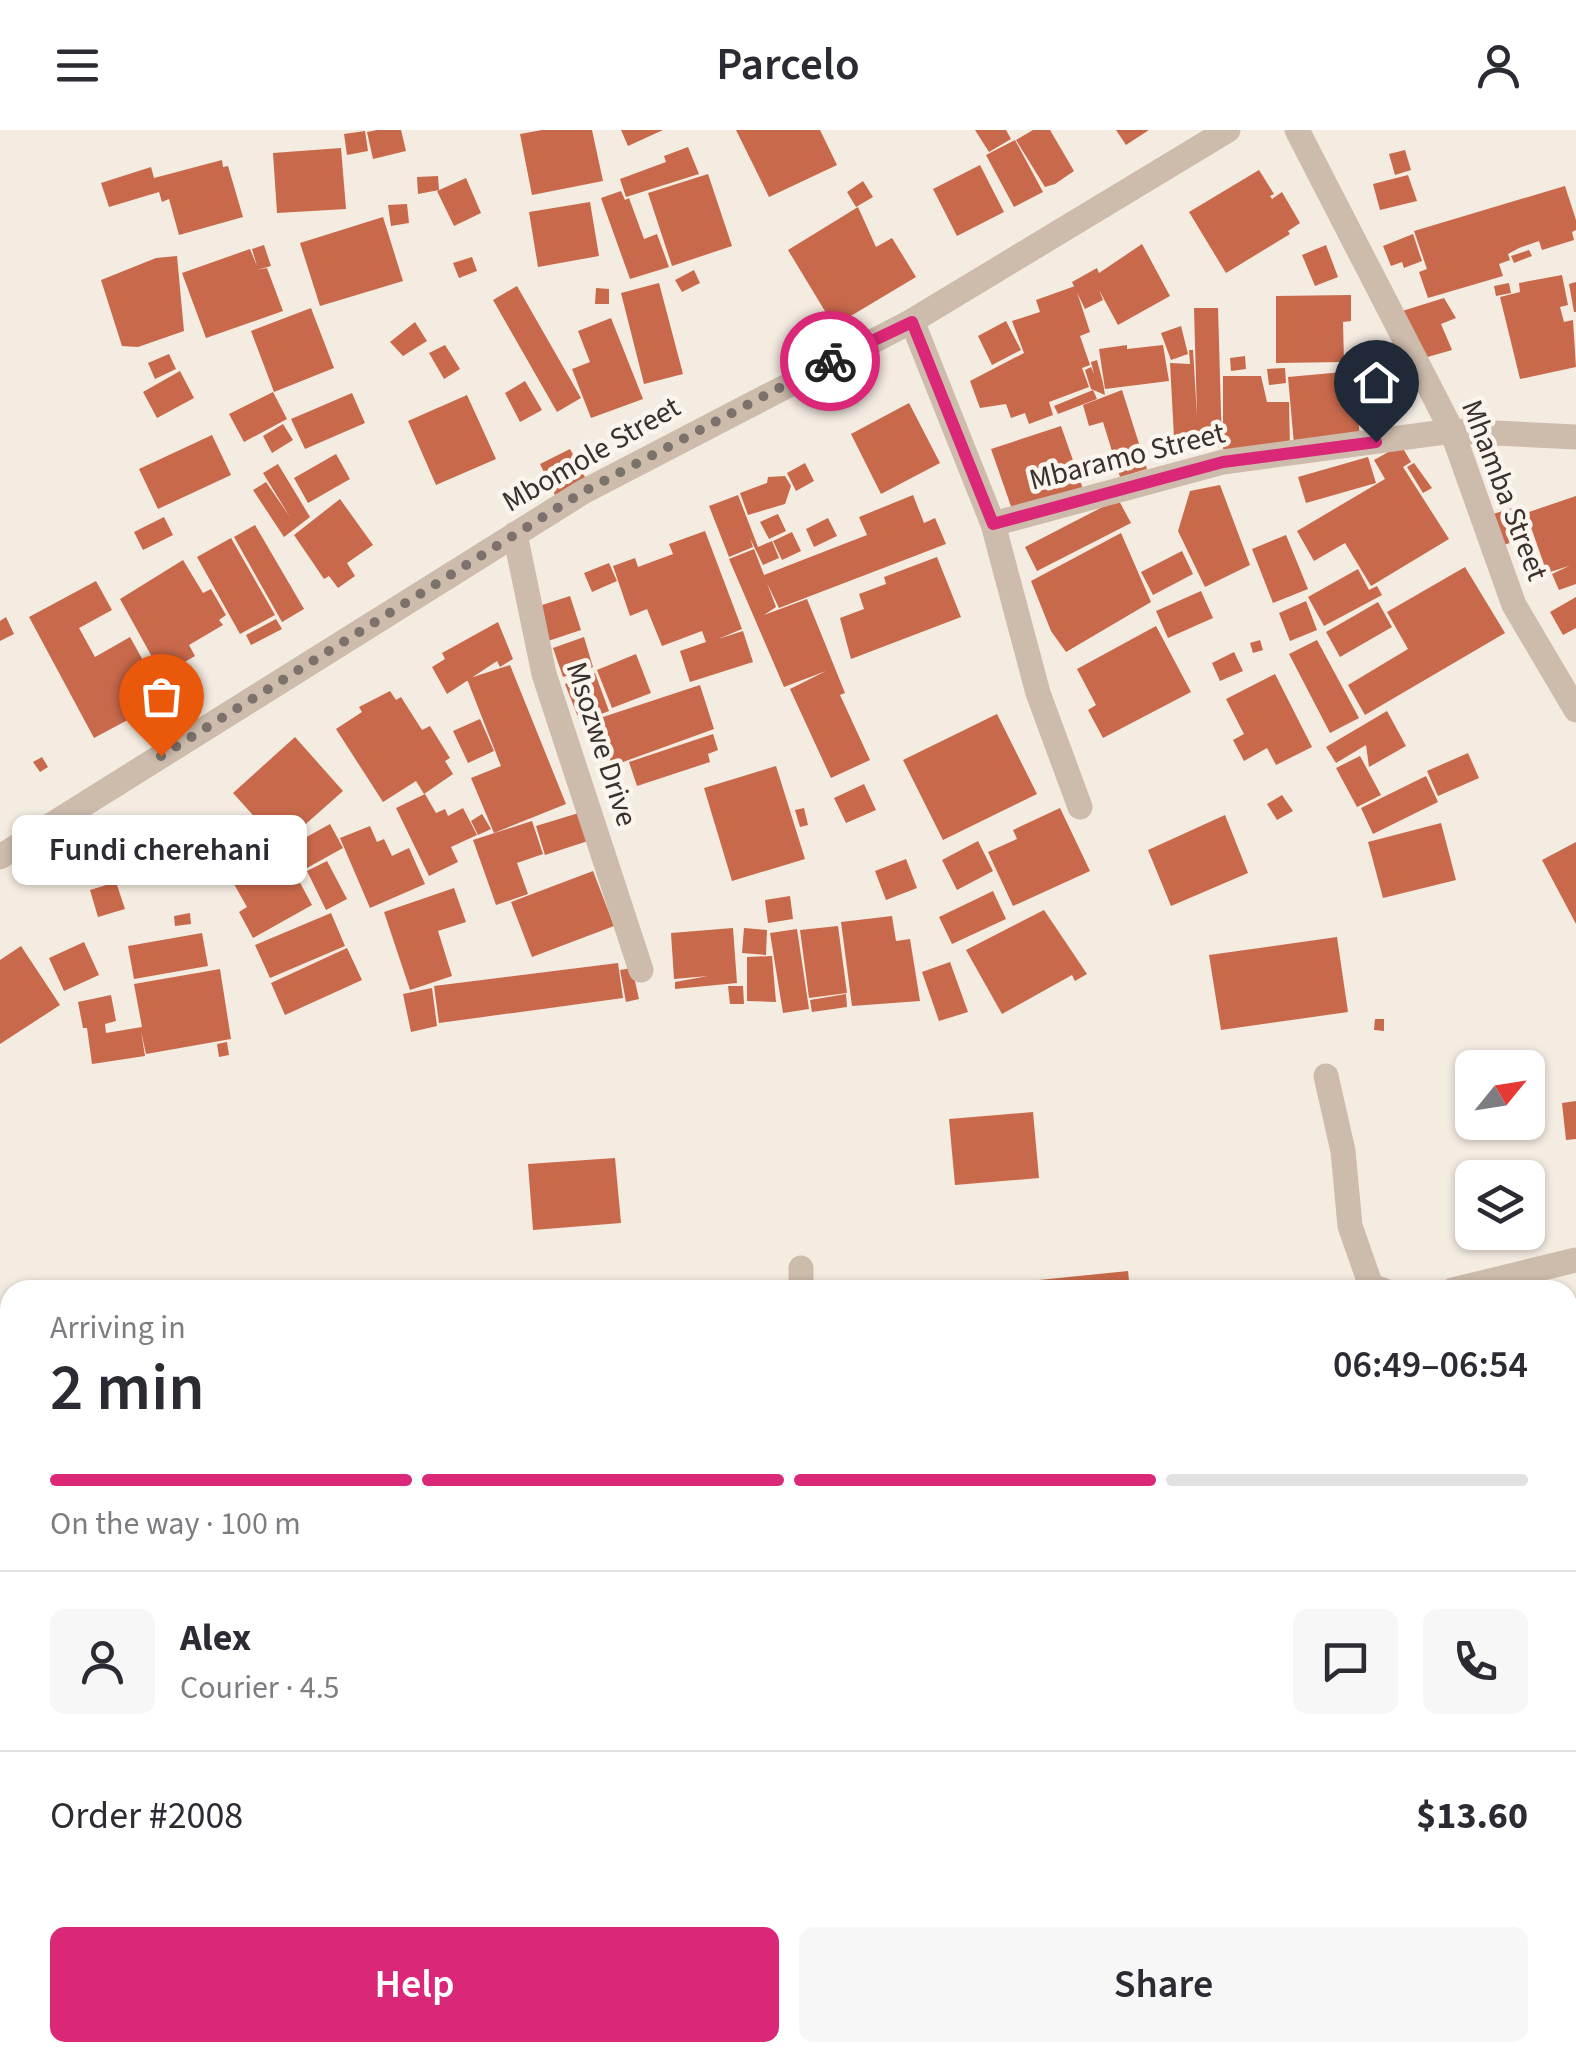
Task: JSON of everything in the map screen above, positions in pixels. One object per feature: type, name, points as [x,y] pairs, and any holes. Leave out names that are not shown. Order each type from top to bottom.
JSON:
[{"type":"street","name":"Mbomole Street","points":[[0,857],[583,492],[787,383],[912,322],[1228,130]]},
{"type":"street","name":"Mhamba Street","points":[[1297,130],[1452,431],[1514,605],[1576,710]]},
{"type":"street","points":[[912,322],[993,524],[1038,693],[1080,807]]},
{"type":"street","name":"Mbaramo Street","points":[[993,524],[1223,462],[1452,431],[1576,437]]},
{"type":"street","name":"Msozwe Drive","points":[[515,534],[544,674],[641,970]]},
{"type":"street","points":[[1326,1076],[1343,1151],[1350,1226],[1369,1280]]},
{"type":"street","points":[[1495,1280],[1576,1260]]},
{"type":"building","points":[[401,130],[406,151],[373,159],[367,132]]},
{"type":"building","points":[[592,130],[603,181],[532,195],[520,134]]},
{"type":"building","points":[[621,130],[663,130],[628,146]]},
{"type":"building","points":[[736,130],[820,130],[837,165],[769,197]]},
{"type":"building","points":[[975,130],[1006,130],[1011,139],[989,152]]},
{"type":"building","points":[[1033,130],[1050,130],[1074,171],[1055,184],[1045,187],[1016,140]]},
{"type":"building","points":[[1116,130],[1149,130],[1126,145]]},
{"type":"building","points":[[365,131],[368,151],[347,155],[344,134]]},
{"type":"building","points":[[1015,140],[1043,192],[1014,207],[986,155]]},
{"type":"building","points":[[688,147],[699,174],[626,197],[620,179],[666,162],[664,156]]},
{"type":"building","points":[[341,148],[346,209],[277,213],[273,153]]},
{"type":"building","points":[[1405,150],[1411,170],[1395,175],[1389,154]]},
{"type":"building","points":[[222,160],[223,167],[228,166],[243,217],[179,235],[169,199],[162,202],[159,192],[109,207],[101,183],[151,167],[154,178]]},
{"type":"building","points":[[980,165],[1004,212],[957,236],[933,189]]},
{"type":"building","points":[[1259,170],[1274,194],[1272,199],[1282,192],[1300,223],[1288,231],[1290,234],[1226,273],[1189,212]]},
{"type":"building","points":[[708,174],[732,246],[672,266],[648,193]]},
{"type":"building","points":[[1408,175],[1417,201],[1380,210],[1373,184]]},
{"type":"building","points":[[438,176],[439,190],[418,194],[417,177]]},
{"type":"building","points":[[466,178],[481,213],[454,226],[437,191]]},
{"type":"building","points":[[863,181],[873,197],[856,207],[847,192]]},
{"type":"building","points":[[1565,186],[1576,220],[1574,240],[1542,250],[1539,241],[1519,248],[1508,254],[1510,260],[1499,264],[1503,276],[1428,298],[1419,272],[1427,269],[1414,231]]},
{"type":"building","points":[[621,191],[625,200],[629,198],[644,239],[657,234],[669,267],[630,279],[601,198]]},
{"type":"building","points":[[590,202],[599,256],[538,267],[529,212]]},
{"type":"building","points":[[407,204],[409,223],[391,226],[388,205]]},
{"type":"building","points":[[858,207],[876,247],[892,238],[916,277],[834,326],[788,250]]},
{"type":"building","points":[[383,217],[403,281],[320,306],[300,243]]},
{"type":"building","points":[[1413,234],[1422,261],[1404,268],[1402,262],[1391,266],[1383,246]]},
{"type":"building","points":[[1142,244],[1170,296],[1118,325],[1099,290],[1103,300],[1085,309],[1072,282],[1097,268],[1099,273]]},
{"type":"building","points":[[264,245],[271,266],[257,270],[267,268],[283,311],[206,338],[182,273],[250,249],[257,266],[252,249]]},
{"type":"building","points":[[1326,245],[1338,277],[1315,286],[1302,255]]},
{"type":"building","points":[[1529,250],[1532,256],[1514,263],[1511,256]]},
{"type":"building","points":[[177,256],[184,331],[138,347],[122,346],[101,280],[156,258]]},
{"type":"building","points":[[472,257],[477,271],[459,278],[453,263]]},
{"type":"building","points":[[694,270],[700,283],[682,292],[675,280]]},
{"type":"building","points":[[1562,275],[1568,305],[1560,307],[1564,322],[1573,320],[1576,367],[1520,379],[1500,297],[1520,292],[1519,283]]},
{"type":"building","points":[[1576,282],[1576,312],[1574,312],[1569,284]]},
{"type":"building","points":[[659,283],[683,374],[644,384],[621,293]]},
{"type":"building","points":[[1509,283],[1511,293],[1496,296],[1494,286]]},
{"type":"building","points":[[517,286],[581,398],[557,412],[493,300]]},
{"type":"building","points":[[1075,286],[1090,332],[1080,336],[1090,365],[1082,368],[1089,387],[1049,402],[1053,415],[1029,424],[1025,413],[1011,418],[1006,404],[980,408],[970,381],[1024,353],[1012,321],[1040,312],[1036,300]]},
{"type":"building","points":[[596,288],[609,289],[609,304],[595,304]]},
{"type":"building","points":[[1351,295],[1351,321],[1343,322],[1344,362],[1276,363],[1276,296]]},
{"type":"building","points":[[1444,298],[1456,318],[1441,324],[1452,350],[1417,360],[1399,312]]},
{"type":"building","points":[[311,308],[334,368],[274,392],[251,331]]},
{"type":"building","points":[[1194,308],[1218,308],[1222,447],[1191,447],[1191,434],[1174,437],[1170,363],[1190,364],[1189,350],[1193,350],[1197,416]]},
{"type":"building","points":[[611,318],[643,399],[591,418],[572,369],[590,362],[578,331]]},
{"type":"building","points":[[1006,321],[1021,350],[992,365],[978,336]]},
{"type":"building","points":[[415,322],[427,341],[403,356],[390,342]]},
{"type":"building","points":[[1181,326],[1188,354],[1171,360],[1161,333]]},
{"type":"building","points":[[445,345],[460,369],[444,379],[429,353]]},
{"type":"building","points":[[1127,345],[1127,349],[1163,345],[1169,381],[1105,389],[1099,349]]},
{"type":"building","points":[[169,354],[176,369],[155,379],[148,363]]},
{"type":"building","points":[[1245,356],[1246,369],[1231,371],[1230,358]]},
{"type":"building","points":[[1097,360],[1105,395],[1091,389],[1085,370],[1091,367],[1094,374],[1091,362]]},
{"type":"building","points":[[1285,368],[1286,383],[1269,385],[1267,369]]},
{"type":"building","points":[[180,371],[194,398],[157,418],[143,392]]},
{"type":"building","points":[[1354,371],[1360,439],[1294,444],[1288,377]]},
{"type":"building","points":[[1223,376],[1261,376],[1267,402],[1289,402],[1290,450],[1223,449]]},
{"type":"building","points":[[525,381],[542,410],[520,422],[505,393]]},
{"type":"building","points":[[1093,390],[1097,399],[1058,414],[1054,406]]},
{"type":"building","points":[[1122,390],[1147,469],[1120,477],[1103,422],[1089,426],[1083,405]]},
{"type":"building","points":[[273,392],[287,419],[244,442],[229,414]]},
{"type":"building","points":[[352,393],[365,423],[305,449],[291,419]]},
{"type":"building","points":[[467,395],[496,459],[436,485],[408,421]]},
{"type":"building","points":[[909,403],[940,463],[881,494],[851,434]]},
{"type":"building","points":[[283,424],[293,440],[272,453],[263,436]]},
{"type":"building","points":[[1061,426],[1083,489],[1013,512],[991,449]]},
{"type":"building","points":[[212,435],[231,475],[158,509],[139,469]]},
{"type":"building","points":[[1173,439],[1190,440],[1189,450],[1172,449]]},
{"type":"building","points":[[1401,445],[1411,462],[1403,467],[1449,539],[1371,586],[1345,543],[1314,561],[1297,531],[1385,479],[1374,460]]},
{"type":"building","points":[[570,449],[586,479],[555,495],[540,464]]},
{"type":"building","points":[[336,454],[350,479],[308,503],[294,478]]},
{"type":"building","points":[[1368,457],[1376,483],[1306,503],[1298,477]]},
{"type":"building","points":[[805,463],[814,481],[796,491],[787,473]]},
{"type":"building","points":[[1414,463],[1432,488],[1423,493],[1407,467]]},
{"type":"building","points":[[278,464],[310,517],[284,537],[253,490],[266,482],[290,517],[263,473]]},
{"type":"building","points":[[785,476],[791,486],[785,504],[748,515],[740,493],[767,483],[768,477]]},
{"type":"building","points":[[1220,485],[1250,565],[1205,587],[1178,531],[1190,491]]},
{"type":"building","points":[[738,495],[758,547],[772,541],[779,558],[763,565],[750,538],[753,547],[729,557],[709,506]]},
{"type":"building","points":[[913,495],[924,523],[935,518],[946,544],[779,608],[767,583],[776,607],[764,615],[807,599],[845,693],[840,695],[870,760],[831,778],[790,689],[826,671],[784,687],[729,559],[754,549],[764,575],[867,535],[859,517]]},
{"type":"building","points":[[1576,496],[1576,584],[1559,590],[1552,574],[1569,566],[1547,573],[1526,513]]},
{"type":"building","points":[[340,499],[373,545],[347,563],[355,576],[338,588],[329,576],[324,579],[294,535]]},
{"type":"building","points":[[1118,499],[1131,523],[1037,571],[1025,547]]},
{"type":"building","points":[[1516,507],[1526,537],[1504,545],[1493,514]]},
{"type":"building","points":[[778,514],[786,531],[769,539],[760,522]]},
{"type":"building","points":[[164,517],[173,535],[143,550],[134,532]]},
{"type":"building","points":[[828,518],[837,536],[814,547],[806,529]]},
{"type":"building","points":[[255,525],[304,609],[282,622],[234,537]]},
{"type":"building","points":[[705,531],[742,629],[718,639],[743,631],[753,662],[690,682],[680,651],[706,642],[702,631],[662,646],[647,609],[630,616],[613,566],[635,558],[638,567],[673,554],[669,544]]},
{"type":"building","points":[[792,532],[801,551],[782,560],[773,541]]},
{"type":"building","points":[[1121,533],[1151,602],[1066,652],[1051,631],[1031,581]]},
{"type":"building","points":[[1286,535],[1308,589],[1273,603],[1252,549]]},
{"type":"building","points":[[231,538],[275,615],[240,634],[197,557]]},
{"type":"building","points":[[1182,551],[1193,574],[1153,595],[1141,572]]},
{"type":"building","points":[[937,557],[961,617],[851,659],[840,618],[864,609],[859,594],[886,584],[884,577]]},
{"type":"building","points":[[183,560],[203,593],[211,589],[226,615],[219,620],[223,625],[189,645],[195,656],[162,675],[120,599]]},
{"type":"building","points":[[609,563],[617,581],[592,592],[584,573]]},
{"type":"building","points":[[1465,567],[1505,633],[1365,715],[1348,685],[1408,649],[1387,612]]},
{"type":"building","points":[[1358,569],[1369,590],[1377,586],[1382,595],[1324,626],[1308,597]]},
{"type":"building","points":[[96,581],[112,610],[79,628],[95,657],[130,637],[165,700],[94,738],[29,617]]},
{"type":"building","points":[[1201,591],[1213,618],[1168,638],[1156,611]]},
{"type":"building","points":[[570,596],[581,630],[548,641],[536,607]]},
{"type":"building","points":[[1576,597],[1576,628],[1563,635],[1550,612]]},
{"type":"building","points":[[1306,601],[1317,630],[1290,641],[1279,613]]},
{"type":"building","points":[[1378,602],[1392,627],[1340,657],[1326,632]]},
{"type":"building","points":[[6,617],[14,634],[0,641],[0,621]]},
{"type":"building","points":[[276,619],[282,629],[251,645],[246,635]]},
{"type":"building","points":[[498,622],[513,659],[500,667],[497,661],[447,694],[432,667],[445,659],[442,653]]},
{"type":"building","points":[[1156,626],[1191,692],[1103,738],[1088,710],[1096,705],[1077,669]]},
{"type":"building","points":[[584,637],[593,667],[563,677],[553,648]]},
{"type":"building","points":[[1260,640],[1263,650],[1253,653],[1250,643]]},
{"type":"building","points":[[1317,640],[1359,718],[1330,733],[1289,654]]},
{"type":"building","points":[[1234,652],[1243,671],[1220,681],[1212,663]]},
{"type":"building","points":[[636,654],[651,693],[612,708],[597,670]]},
{"type":"building","points":[[510,665],[566,804],[494,833],[471,778],[501,766],[467,679]]},
{"type":"building","points":[[595,673],[609,711],[580,722],[565,684]]},
{"type":"building","points":[[1275,674],[1312,747],[1276,765],[1267,748],[1244,761],[1233,740],[1244,734],[1226,699]]},
{"type":"building","points":[[700,685],[714,729],[612,766],[597,719]]},
{"type":"building","points":[[390,691],[396,700],[401,697],[422,730],[430,726],[450,758],[445,761],[453,774],[424,794],[416,781],[383,802],[336,729],[362,712],[359,707]]},
{"type":"building","points":[[1387,711],[1406,746],[1369,767],[1366,745],[1336,763],[1326,747]]},
{"type":"building","points":[[997,714],[1037,794],[943,840],[903,760]]},
{"type":"building","points":[[480,719],[494,751],[468,763],[453,731]]},
{"type":"building","points":[[713,734],[718,750],[708,754],[710,762],[637,786],[629,762]]},
{"type":"building","points":[[295,737],[343,791],[281,846],[233,793]]},
{"type":"building","points":[[1468,753],[1479,778],[1438,796],[1427,771]]},
{"type":"building","points":[[1360,756],[1381,795],[1357,807],[1336,768]]},
{"type":"building","points":[[42,757],[48,767],[40,772],[33,762]]},
{"type":"building","points":[[776,766],[805,859],[732,881],[704,788]]},
{"type":"building","points":[[1426,776],[1438,802],[1373,834],[1361,808]]},
{"type":"building","points":[[864,784],[876,810],[846,823],[834,798]]},
{"type":"building","points":[[425,794],[436,813],[445,809],[448,816],[463,808],[477,835],[451,847],[458,862],[429,876],[396,808]]},
{"type":"building","points":[[1282,795],[1293,811],[1277,820],[1267,804]]},
{"type":"building","points":[[804,808],[808,825],[800,827],[795,810]]},
{"type":"building","points":[[1060,808],[1090,871],[1013,906],[988,852],[1017,839],[1013,830]]},
{"type":"building","points":[[582,812],[591,840],[545,855],[536,826]]},
{"type":"building","points":[[482,814],[491,829],[478,835],[471,821]]},
{"type":"building","points":[[1225,815],[1248,873],[1171,906],[1148,850]]},
{"type":"building","points":[[532,821],[543,854],[517,863],[528,894],[496,905],[473,840]]},
{"type":"building","points":[[1441,823],[1456,880],[1383,898],[1368,842]]},
{"type":"building","points":[[255,824],[264,853],[201,871],[193,842]]},
{"type":"building","points":[[330,824],[343,848],[298,873],[285,849]]},
{"type":"building","points":[[370,826],[377,842],[384,839],[392,856],[409,848],[425,884],[370,908],[340,838]]},
{"type":"building","points":[[978,841],[993,871],[957,890],[942,860]]},
{"type":"building","points":[[1576,842],[1576,924],[1542,860]]},
{"type":"building","points":[[282,849],[312,905],[253,938],[239,912],[247,907],[230,877]]},
{"type":"building","points":[[906,859],[917,888],[886,900],[875,871]]},
{"type":"building","points":[[327,861],[347,899],[326,910],[307,871]]},
{"type":"building","points":[[593,871],[614,926],[532,957],[511,902]]},
{"type":"building","points":[[116,882],[125,909],[98,917],[90,890]]},
{"type":"building","points":[[454,888],[466,922],[438,931],[452,976],[410,990],[384,912]]},
{"type":"building","points":[[993,891],[1006,919],[952,944],[939,917]]},
{"type":"building","points":[[790,896],[793,919],[768,923],[765,900]]},
{"type":"building","points":[[1044,910],[1087,974],[1075,981],[1072,975],[1002,1014],[966,950]]},
{"type":"building","points":[[190,913],[191,924],[175,926],[174,916]]},
{"type":"building","points":[[331,913],[345,946],[270,978],[255,945]]},
{"type":"building","points":[[892,916],[896,941],[910,939],[920,1001],[852,1006],[841,922]]},
{"type":"building","points":[[838,926],[847,993],[809,998],[800,930]]},
{"type":"building","points":[[733,928],[737,983],[675,989],[675,982],[708,976],[674,979],[671,933]]},
{"type":"building","points":[[744,928],[767,930],[766,955],[742,953]]},
{"type":"building","points":[[797,929],[809,1009],[783,1013],[770,933]]},
{"type":"building","points":[[202,933],[208,966],[134,979],[128,946]]},
{"type":"building","points":[[1337,937],[1348,1012],[1221,1030],[1209,955]]},
{"type":"building","points":[[84,942],[99,975],[64,991],[49,958]]},
{"type":"building","points":[[21,946],[60,1005],[0,1044],[0,960]]},
{"type":"building","points":[[347,948],[362,980],[285,1015],[271,983]]},
{"type":"building","points":[[772,956],[776,1002],[747,1001],[747,957]]},
{"type":"building","points":[[950,962],[968,1012],[939,1021],[922,972]]},
{"type":"building","points":[[618,963],[623,998],[439,1023],[434,986]]},
{"type":"building","points":[[632,968],[639,999],[626,1002],[620,970]]},
{"type":"building","points":[[220,969],[231,1039],[146,1054],[141,1031],[145,1056],[92,1064],[87,1028],[83,1028],[78,1002],[111,995],[116,1021],[105,1024],[106,1033],[142,1027],[134,984]]},
{"type":"building","points":[[728,986],[743,986],[744,1004],[730,1004]]},
{"type":"building","points":[[432,988],[437,1026],[411,1032],[403,994]]},
{"type":"building","points":[[846,994],[847,1007],[812,1012],[810,1000]]},
{"type":"building","points":[[1375,1019],[1384,1019],[1384,1031],[1374,1030]]},
{"type":"building","points":[[227,1042],[229,1055],[219,1057],[217,1044]]},
{"type":"building","points":[[1576,1101],[1576,1139],[1566,1140],[1562,1103]]},
{"type":"building","points":[[1033,1112],[1039,1178],[955,1185],[949,1119]]},
{"type":"building","points":[[615,1158],[621,1223],[533,1230],[528,1164]]},
{"type":"building","points":[[1128,1271],[1129,1280],[1039,1280]]},
{"type":"way so far","points":[[161,756],[583,492],[830,361]]},
{"type":"place","name":"Fundi cherehani","points":[[161,756]]},
{"type":"route","points":[[830,361],[912,322],[993,524],[1223,462],[1376,442]]}]
